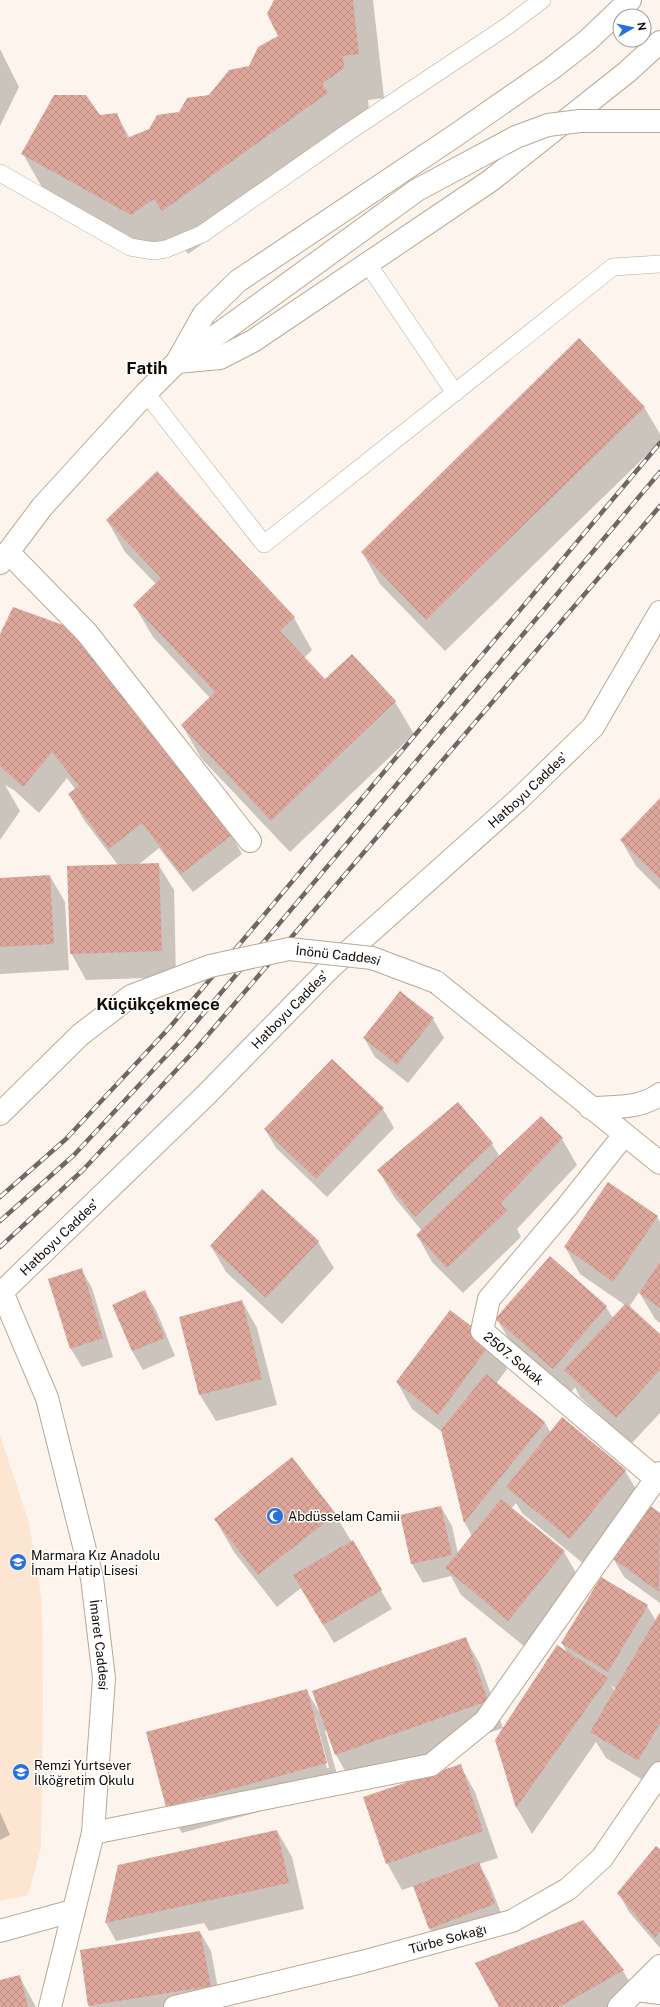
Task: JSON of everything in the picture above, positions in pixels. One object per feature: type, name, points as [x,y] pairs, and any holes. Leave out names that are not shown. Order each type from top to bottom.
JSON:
[{"type":"street","points":[[177,362],[204,314],[238,281],[456,135],[550,69],[587,41],[630,0]]},
{"type":"street","points":[[177,362],[220,358],[254,341],[490,181],[627,72],[660,42]]},
{"type":"street","points":[[578,110],[660,112]]},
{"type":"street","points":[[250,841],[87,633],[4,557],[42,506],[146,393],[177,362],[227,328],[418,190],[516,137],[548,125],[580,121],[660,121]]},
{"type":"street","name":"Hatboyu Caddes'","points":[[1,1293],[206,1095],[331,967],[519,799],[593,727],[660,612]]},
{"type":"street","name":"İnönü Caddesi","points":[[0,1114],[80,1035],[131,996],[210,966],[289,949],[372,958],[436,982],[590,1108],[660,1163]]},
{"type":"street","points":[[590,1108],[617,1107],[638,1104],[654,1099],[660,1094]]},
{"type":"street","name":"2507. Sokak","points":[[624,1135],[566,1208],[489,1299],[482,1331],[659,1478]]},
{"type":"street","name":"İmaret Caddesi","points":[[1,1293],[47,1398],[92,1578],[104,1678],[93,1833],[72,1911],[50,2007]]},
{"type":"street","points":[[93,1833],[431,1765],[485,1721],[659,1478]]},
{"type":"street","name":"Türbe Sokağı","points":[[175,2007],[362,1962],[512,1921],[568,1889],[602,1858],[660,1773]]},
{"type":"street","points":[[0,1931],[72,1911]]},
{"type":"street","points":[[619,2007],[660,1966]]},
{"type":"street","points":[[636,1990],[660,1993]]},
{"type":"lane","points":[[0,173],[130,247],[154,251],[166,249],[202,234],[347,133],[506,27],[542,0]]},
{"type":"lane","points":[[368,264],[455,393]]},
{"type":"lane","points":[[146,393],[264,544],[614,267],[660,264]]},
{"type":"shaded area","points":[[0,1435],[29,1523],[42,1601],[43,1697],[41,1848],[28,1895],[0,1901]]},
{"type":"building","points":[[274,0],[353,0],[359,54],[343,56],[344,68],[322,84],[328,93],[162,211],[154,199],[131,215],[21,154],[54,95],[86,95],[100,115],[117,113],[127,138],[149,129],[157,115],[179,112],[187,98],[209,95],[229,70],[249,66],[258,47],[278,36],[267,14]]},
{"type":"building","points":[[579,338],[645,407],[426,620],[361,552]]},
{"type":"building","points":[[157,471],[295,617],[280,631],[325,679],[352,654],[396,701],[271,821],[181,725],[215,692],[133,605],[161,578],[106,520]]},
{"type":"building","points":[[13,607],[77,630],[232,835],[181,874],[142,823],[109,849],[68,794],[79,786],[52,752],[23,787],[0,766],[0,634]]},
{"type":"building","points":[[660,798],[660,879],[620,840]]},
{"type":"building","points":[[159,863],[162,951],[70,954],[67,866]]},
{"type":"building","points":[[50,875],[54,944],[0,947],[0,878]]},
{"type":"building","points":[[400,991],[434,1018],[397,1065],[363,1038]]},
{"type":"building","points":[[332,1059],[384,1108],[316,1179],[264,1129]]},
{"type":"building","points":[[458,1102],[493,1143],[415,1217],[377,1170]]},
{"type":"building","points":[[541,1116],[563,1138],[501,1203],[507,1211],[447,1268],[416,1235]]},
{"type":"building","points":[[608,1182],[658,1216],[613,1282],[564,1247]]},
{"type":"building","points":[[262,1189],[319,1241],[266,1298],[210,1246]]},
{"type":"building","points":[[550,1256],[607,1306],[553,1369],[495,1319]]},
{"type":"building","points":[[660,1262],[660,1308],[639,1293]]},
{"type":"building","points":[[82,1268],[103,1338],[70,1349],[48,1279]]},
{"type":"building","points":[[145,1290],[165,1338],[132,1351],[112,1305]]},
{"type":"building","points":[[242,1300],[262,1379],[199,1395],[179,1317]]},
{"type":"building","points":[[626,1303],[660,1334],[660,1370],[616,1418],[564,1370]]},
{"type":"building","points":[[450,1310],[492,1342],[438,1415],[396,1382]]},
{"type":"building","points":[[486,1374],[545,1422],[464,1523],[441,1430]]},
{"type":"building","points":[[562,1417],[626,1470],[570,1539],[506,1487]]},
{"type":"building","name":"Abdüsselam Camii","points":[[292,1457],[336,1514],[258,1575],[214,1519]]},
{"type":"building","points":[[501,1499],[565,1551],[508,1621],[445,1568]]},
{"type":"building","points":[[649,1505],[660,1513],[659,1592],[612,1558]]},
{"type":"building","points":[[441,1506],[452,1555],[411,1564],[400,1515]]},
{"type":"building","points":[[353,1540],[382,1590],[323,1625],[293,1575]]},
{"type":"building","points":[[601,1577],[648,1605],[608,1672],[561,1643]]},
{"type":"building","points":[[660,1612],[660,1723],[638,1761],[590,1732]]},
{"type":"building","points":[[466,1637],[488,1701],[335,1755],[312,1691]]},
{"type":"building","points":[[557,1645],[608,1678],[516,1808],[495,1740]]},
{"type":"building","points":[[307,1689],[327,1763],[166,1807],[146,1732]]},
{"type":"building","points":[[461,1764],[483,1831],[386,1864],[363,1797]]},
{"type":"building","points":[[277,1830],[289,1883],[105,1923],[118,1865]]},
{"type":"building","points":[[656,1846],[660,1849],[660,1931],[655,1938],[617,1893]]},
{"type":"building","points":[[479,1862],[495,1904],[429,1929],[413,1886]]},
{"type":"building","points":[[583,1920],[624,1970],[559,2007],[499,2007],[475,1963]]},
{"type":"building","points":[[200,1931],[211,1986],[88,2006],[80,1950]]},
{"type":"building","points":[[20,1975],[28,2007],[0,2007],[0,1980]]},
{"type":"railway","points":[[0,1197],[66,1139],[170,1027],[660,443]]},
{"type":"railway","points":[[0,1221],[74,1155],[182,1039],[660,472]]},
{"type":"railway","points":[[0,1247],[83,1170],[195,1050],[660,506]]},
{"type":"place","name":"Abdüsselam Camii","points":[[275,1516]]},
{"type":"place","name":"Marmara Kız Anadolu İmam Hatip Lisesi","points":[[18,1562]]},
{"type":"place","name":"Remzi Yurtsever İlköğretim Okulu","points":[[21,1772]]},
{"type":"district","name":"Fatih","points":[[147,368]]},
{"type":"district","name":"Küçükçekmece","points":[[158,1004]]}]
